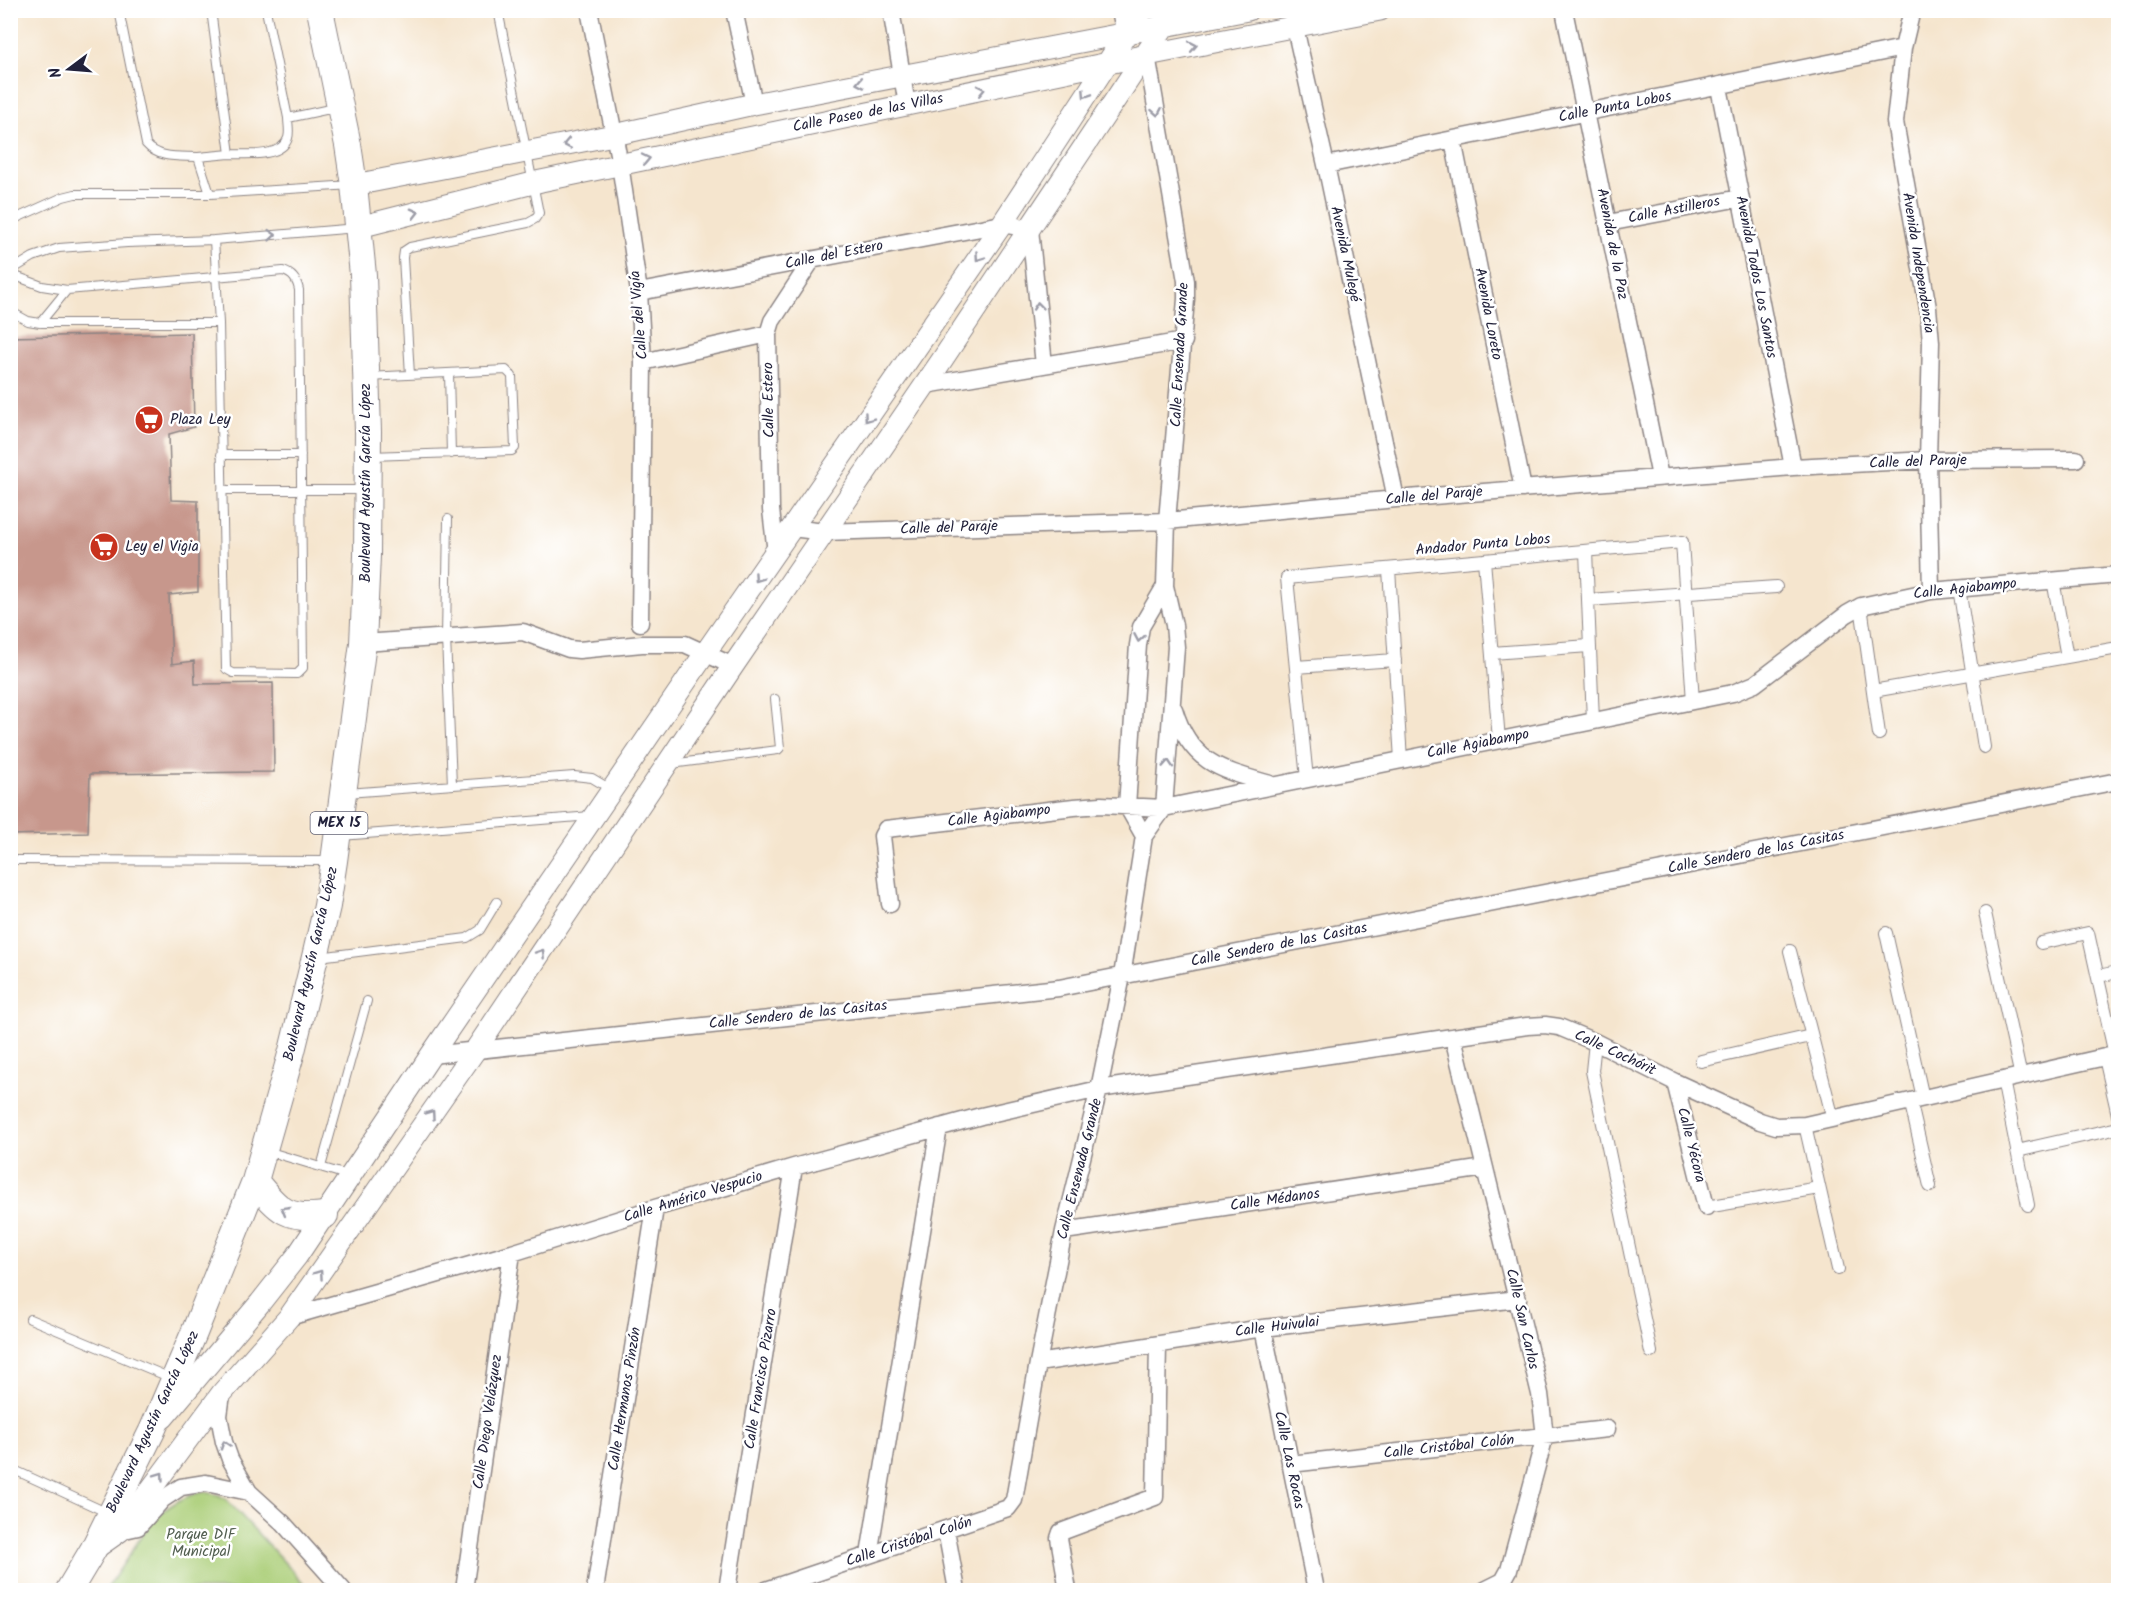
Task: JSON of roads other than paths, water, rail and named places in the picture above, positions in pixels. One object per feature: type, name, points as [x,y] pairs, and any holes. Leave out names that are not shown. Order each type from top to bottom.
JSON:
[{"type":"main road","name":"Boulevard Agustín García López","points":[[69,1590],[93,1550],[116,1523],[255,1181],[292,1051],[327,906],[363,643],[368,456],[363,274],[359,227],[348,144],[320,10]]},
{"type":"main road","points":[[255,1181],[273,1203],[286,1213],[298,1217],[325,1215]]},
{"type":"street","name":"Calle del Vigía","points":[[589,10],[615,135],[639,292],[643,362],[640,623]]},
{"type":"street","points":[[734,10],[754,104]]},
{"type":"street","points":[[891,10],[907,105]]},
{"type":"street","points":[[1120,10],[1125,34]]},
{"type":"street","points":[[152,1431],[260,1303],[325,1215],[431,1055],[706,652],[1002,224],[1142,10]]},
{"type":"street","name":"Calle Paseo de las Villas","points":[[354,185],[615,135],[754,104],[902,75],[1125,34],[1170,18],[1248,10]]},
{"type":"street","name":"Calle Paseo de las Villas","points":[[359,227],[532,183],[1106,64],[1293,19],[1380,10]]},
{"type":"street","name":"Avenida de la Paz","points":[[1564,10],[1660,477]]},
{"type":"street","name":"Avenida Independencia","points":[[1912,10],[1904,48],[1895,122],[1928,308],[1931,342],[1928,460],[1930,591]]},
{"type":"street","points":[[249,1492],[206,1483],[181,1487],[163,1500],[138,1527],[116,1523],[222,1393],[289,1317],[476,1049],[733,666],[926,385],[1170,18]]},
{"type":"street","name":"Avenida Mulegé","points":[[1293,19],[1396,499]]},
{"type":"street","name":"Calle Punta Lobos","points":[[1326,165],[1904,48]]},
{"type":"street","name":"Calle Ensenada Grande","points":[[1014,1500],[1064,1231],[1099,1089],[1122,976],[1144,836],[1164,808],[1176,647],[1165,586],[1167,521],[1184,341],[1186,281],[1147,55]]},
{"type":"street","name":"Avenida Todos Los Santos","points":[[1719,87],[1793,467]]},
{"type":"street","name":"Avenida Loreto","points":[[1453,140],[1523,489]]},
{"type":"street","name":"Calle Astilleros","points":[[1608,223],[1740,198]]},
{"type":"street","name":"Calle del Estero","points":[[639,292],[1002,224],[1030,229]]},
{"type":"street","points":[[1030,229],[1044,365]]},
{"type":"street","name":"Calle Estero","points":[[776,553],[771,510],[768,334],[772,321],[812,260]]},
{"type":"street","points":[[643,362],[768,334]]},
{"type":"street","points":[[926,385],[1184,341]]},
{"type":"street","name":"Calle del Paraje","points":[[792,528],[824,532],[1167,521],[1396,499],[1793,467],[1928,460],[2076,459]]},
{"type":"street","name":"Andador Punta Lobos","points":[[1296,667],[1287,578],[1682,543],[1686,593]]},
{"type":"street","points":[[1586,551],[1593,721]]},
{"type":"street","points":[[1484,560],[1499,740]]},
{"type":"street","points":[[1389,569],[1401,760]]},
{"type":"street","name":"Calle Agiabampo","points":[[890,904],[882,836],[886,829],[1074,807],[1164,808],[1733,693],[1755,684],[1847,614],[1861,606],[1930,591],[2118,575]]},
{"type":"street","points":[[2053,580],[2067,657]]},
{"type":"street","name":"Calle Ensenada Grande","points":[[1127,806],[1141,627],[1165,586]]},
{"type":"street","points":[[1588,600],[1776,587]]},
{"type":"street","points":[[1959,588],[1984,747]]},
{"type":"street","points":[[1686,593],[1694,701]]},
{"type":"street","points":[[1861,606],[1879,735]]},
{"type":"street","points":[[363,643],[523,632],[569,649],[579,650],[685,644],[733,666]]},
{"type":"street","points":[[1492,653],[1590,646]]},
{"type":"street","points":[[1873,691],[2118,648]]},
{"type":"street","points":[[1307,779],[1296,667],[1395,660]]},
{"type":"street","points":[[1172,703],[1189,742],[1206,760],[1226,772],[1274,785]]},
{"type":"street","name":"Calle Sendero de las Casitas","points":[[431,1055],[1059,988],[2118,781]]},
{"type":"street","points":[[1127,806],[1144,836]]},
{"type":"street","points":[[1986,913],[2022,1077]]},
{"type":"street","points":[[1886,933],[1930,1186]]},
{"type":"street","points":[[2041,943],[2088,933],[2113,1055],[2118,1115]]},
{"type":"street","points":[[1790,951],[1833,1119]]},
{"type":"street","points":[[2098,976],[2118,972]]},
{"type":"street","name":"Calle Cochórit","points":[[1099,1089],[1545,1025],[1559,1027],[1595,1042],[1675,1082],[1760,1121],[1776,1126],[1805,1125],[2113,1055]]},
{"type":"street","points":[[1701,1061],[1812,1036]]},
{"type":"street","name":"Calle San Carlos","points":[[1453,1037],[1540,1394],[1545,1436],[1509,1570],[1503,1581],[1485,1590]]},
{"type":"street","points":[[1595,1042],[1592,1071],[1651,1352]]},
{"type":"street","points":[[2003,1080],[2028,1205]]},
{"type":"street","name":"Calle Yécora","points":[[1675,1082],[1706,1207]]},
{"type":"street","name":"Calle Américo Vespucio","points":[[289,1317],[512,1253],[794,1167],[939,1127],[1099,1089]]},
{"type":"street","points":[[1805,1125],[1838,1269]]},
{"type":"street","points":[[869,1555],[939,1127]]},
{"type":"street","points":[[2017,1151],[2118,1128]]},
{"type":"street","name":"Calle Francisco Pizarro","points":[[727,1590],[794,1167]]},
{"type":"street","name":"Calle Médanos","points":[[1064,1231],[1485,1168]]},
{"type":"street","points":[[1706,1207],[1820,1188]]},
{"type":"street","name":"Calle Hermanos Pinzón","points":[[595,1590],[655,1208]]},
{"type":"street","name":"Calle Diego Velázquez","points":[[464,1590],[512,1253]]},
{"type":"street","name":"Calle Huivulai","points":[[1038,1363],[1263,1328],[1518,1299]]},
{"type":"street","name":"Calle Las Rocas","points":[[1263,1328],[1316,1590]]},
{"type":"street","points":[[1068,1590],[1059,1534],[1063,1530],[1155,1497],[1158,1345]]},
{"type":"street","points":[[222,1393],[219,1416],[224,1442],[230,1459],[249,1492],[283,1523],[344,1590]]},
{"type":"street","name":"Calle Cristóbal Colón","points":[[1290,1464],[1607,1429]]},
{"type":"street","name":"Calle Cristóbal Colón","points":[[766,1590],[790,1587],[869,1555],[1008,1508],[1014,1500]]},
{"type":"street","points":[[946,1530],[957,1590]]},
{"type":"lane","points":[[119,10],[146,144],[152,151],[159,154],[198,157],[272,152],[278,149],[288,137],[288,118],[266,10]]},
{"type":"lane","points":[[212,10],[230,154]]},
{"type":"lane","points":[[410,375],[402,258],[404,251],[410,247],[528,223],[539,213],[498,10]]},
{"type":"lane","points":[[288,118],[339,107]]},
{"type":"lane","points":[[198,157],[210,194]]},
{"type":"lane","points":[[10,221],[63,197],[75,194],[210,194],[354,185]]},
{"type":"lane","points":[[10,273],[33,257],[59,248],[214,240],[359,227]]},
{"type":"lane","points":[[10,273],[42,286],[67,290],[217,276],[283,271],[291,274],[295,279],[299,290],[303,668],[297,674],[232,673],[226,669],[219,323],[217,276],[214,240]]},
{"type":"lane","points":[[40,323],[67,290]]},
{"type":"lane","points":[[10,311],[28,321],[40,323],[219,323]]},
{"type":"lane","points":[[366,378],[506,370],[512,376],[515,448],[508,452],[368,456]]},
{"type":"lane","points":[[448,373],[451,454]]},
{"type":"lane","points":[[221,455],[301,455]]},
{"type":"lane","points":[[222,490],[368,490]]},
{"type":"lane","points":[[448,519],[447,638],[452,785]]},
{"type":"lane","points":[[667,764],[778,750],[780,748],[775,699]]},
{"type":"lane","points":[[343,794],[583,776],[592,778],[612,790]]},
{"type":"lane","points":[[10,860],[336,848],[595,816]]},
{"type":"lane","points":[[315,957],[466,938],[480,930],[497,902]]},
{"type":"lane","points":[[321,1167],[367,1001]]},
{"type":"lane","points":[[264,1150],[351,1176]]},
{"type":"lane","points":[[30,1319],[174,1380]]},
{"type":"lane","points":[[10,1468],[116,1523]]},
{"type":"place","name":"Plaza Ley","points":[[149,420]]},
{"type":"place","name":"Ley el Vigia","points":[[104,547]]},
{"type":"park label","name":"Parque DIF Municipal","points":[[201,1544]]}]
